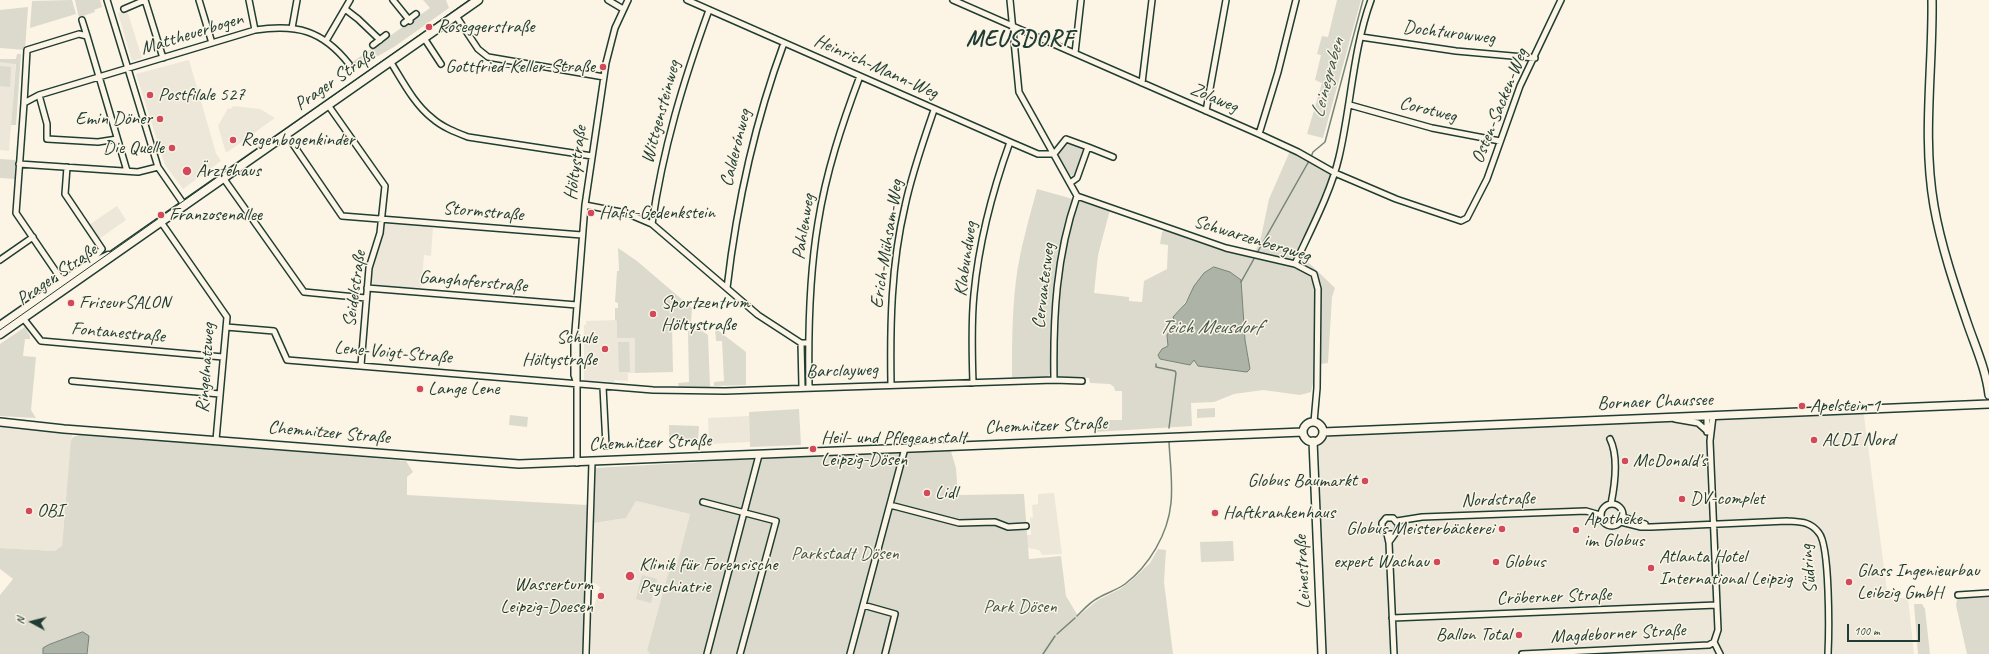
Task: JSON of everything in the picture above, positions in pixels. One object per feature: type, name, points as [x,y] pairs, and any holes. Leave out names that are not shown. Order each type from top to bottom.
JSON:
[{"type":"main road","name":"Prager Straße","points":[[0,334],[224,179],[478,0]]},
{"type":"main road","points":[[1932,0],[1928,126],[1930,177],[1934,207],[1957,293],[1984,368],[1989,395]]},
{"type":"main road","name":"Prager Straße","points":[[0,326],[84,267],[113,255]]},
{"type":"main road","name":"Bornaer Chaussee","points":[[1322,432],[1989,404]]},
{"type":"main road","name":"Chemnitzer Straße","points":[[0,422],[64,429],[508,464],[592,462],[1303,432]]},
{"type":"main road","points":[[1314,422],[1320,426],[1322,432],[1320,438],[1313,442],[1307,440],[1303,432],[1306,426],[1314,422]]},
{"type":"main road","name":"Leinestraße","points":[[1313,442],[1322,654]]},
{"type":"street","points":[[107,0],[158,168],[184,206]]},
{"type":"street","points":[[124,9],[145,0],[163,58]]},
{"type":"street","points":[[199,0],[212,43]]},
{"type":"street","points":[[249,0],[255,30]]},
{"type":"street","points":[[292,28],[297,0]]},
{"type":"street","points":[[326,41],[350,0]]},
{"type":"street","points":[[393,0],[410,20]]},
{"type":"street","points":[[608,0],[623,9]]},
{"type":"street","name":"Höltystraße","points":[[577,462],[578,348],[576,334],[585,205],[604,76],[610,48],[623,9],[628,0]]},
{"type":"street","name":"Heinrich-Mann-Weg","points":[[687,0],[934,110],[1038,154],[1054,154]]},
{"type":"street","name":"Zolaweg","points":[[953,0],[1259,134],[1298,152],[1335,173],[1396,199],[1464,220]]},
{"type":"street","points":[[1010,0],[1011,26],[1019,92],[1077,196]]},
{"type":"street","points":[[1075,53],[1082,0]]},
{"type":"street","points":[[1142,83],[1152,0]]},
{"type":"street","points":[[1206,111],[1226,0]]},
{"type":"street","points":[[1259,134],[1278,72],[1296,0]]},
{"type":"street","points":[[1295,264],[1335,173],[1350,105],[1361,37],[1371,0]]},
{"type":"street","name":"Osten-Sacken-Weg","points":[[1464,220],[1470,213],[1487,179],[1520,86],[1535,58],[1561,0]]},
{"type":"street","points":[[345,9],[380,40]]},
{"type":"street","name":"Wittgensteinweg","points":[[652,224],[664,151],[675,108],[709,10]]},
{"type":"street","points":[[404,23],[416,14]]},
{"type":"street","points":[[456,16],[478,49],[488,57],[604,76]]},
{"type":"street","points":[[82,20],[127,171]]},
{"type":"street","name":"Mattheuerbogen","points":[[24,103],[39,96],[255,30],[277,27],[308,31],[326,41],[349,64]]},
{"type":"street","points":[[63,282],[16,213],[27,50],[79,34],[87,36]]},
{"type":"street","points":[[373,45],[386,36]]},
{"type":"street","name":"Dochturowweg","points":[[1361,37],[1456,51],[1535,58]]},
{"type":"street","points":[[424,38],[441,64]]},
{"type":"street","name":"Calderónweg","points":[[727,288],[738,206],[747,161],[762,106],[784,43]]},
{"type":"street","points":[[390,61],[422,107],[432,118],[448,129],[468,136],[592,156]]},
{"type":"street","name":"Pahlenweg","points":[[809,387],[808,343],[811,279],[818,222],[834,152],[860,76]]},
{"type":"street","points":[[39,96],[47,124],[47,139],[98,142],[117,139]]},
{"type":"street","name":"Seidelstraße","points":[[328,105],[385,186],[380,233],[369,268],[361,365]]},
{"type":"street","name":"Corotweg","points":[[1350,105],[1432,128],[1500,141]]},
{"type":"street","name":"Erich-Mühsam-Weg","points":[[891,385],[891,307],[900,233],[911,182],[934,110]]},
{"type":"street","name":"Stormstraße","points":[[286,134],[342,216],[382,218],[582,236]]},
{"type":"street","points":[[1054,154],[1066,139],[1113,157]]},
{"type":"street","name":"Klabundweg","points":[[973,383],[974,302],[980,249],[988,208],[1010,142]]},
{"type":"street","points":[[1070,182],[1077,178],[1088,147]]},
{"type":"street","points":[[19,164],[144,172],[158,168]]},
{"type":"street","points":[[67,167],[65,194],[102,249],[84,267]]},
{"type":"street","points":[[224,179],[304,292],[366,298]]},
{"type":"street","name":"Schwarzenbergweg","points":[[1077,196],[1226,248],[1295,264],[1314,274],[1318,289],[1317,388],[1314,422]]},
{"type":"street","name":"Cervantesweg","points":[[1054,380],[1054,307],[1058,273],[1069,218],[1077,196]]},
{"type":"street","points":[[585,205],[626,213],[652,224],[758,315],[801,343],[808,343]]},
{"type":"street","name":"Ringelnatzweg","points":[[161,222],[227,318],[216,440]]},
{"type":"street","points":[[0,260],[33,237]]},
{"type":"street","name":"Ganghoferstraße","points":[[367,288],[577,305]]},
{"type":"street","name":"Fontanestraße","points":[[23,318],[41,342],[223,357]]},
{"type":"street","name":"Lene-Voigt-Straße","points":[[226,328],[274,331],[287,360],[577,384]]},
{"type":"street","points":[[801,343],[802,387]]},
{"type":"street","name":"Barclayweg","points":[[577,384],[653,390],[725,391],[802,387],[1054,380],[1082,381]]},
{"type":"street","points":[[72,381],[220,394]]},
{"type":"street","points":[[603,387],[606,446]]},
{"type":"street","points":[[1710,416],[1707,431],[1710,440]]},
{"type":"street","points":[[1710,416],[1718,630],[1714,642],[1720,654]]},
{"type":"street","points":[[1664,418],[1694,422],[1707,431]]},
{"type":"street","points":[[1610,439],[1614,447],[1615,484],[1611,504]]},
{"type":"street","points":[[850,654],[905,448]]},
{"type":"street","points":[[707,654],[759,455]]},
{"type":"street","points":[[586,654],[592,462]]},
{"type":"street","points":[[703,502],[776,521],[740,654]]},
{"type":"street","points":[[1600,515],[1604,507],[1611,504],[1620,508],[1622,519]]},
{"type":"street","points":[[890,505],[959,523],[995,522],[1008,527],[1026,526]]},
{"type":"street","name":"Nordstraße","points":[[1394,654],[1389,542],[1387,534],[1382,528],[1383,521],[1391,517],[1398,521],[1422,517],[1586,511],[1600,515],[1607,526],[1614,526],[1622,519]]},
{"type":"street","name":"Südring","points":[[1622,519],[1651,527],[1787,521],[1807,522],[1820,533],[1825,551],[1828,654]]},
{"type":"street","name":"Nordstraße","points":[[1389,542],[1393,534],[1398,529],[1398,521]]},
{"type":"street","points":[[1387,534],[1393,534]]},
{"type":"street","points":[[1958,596],[1989,593]]},
{"type":"street","points":[[863,605],[895,614],[885,654]]},
{"type":"street","name":"Cröberner Straße","points":[[1392,618],[1717,605]]},
{"type":"street","name":"Magdeborner Straße","points":[[1522,654],[1709,645],[1714,642]]},
{"type":"shaded area","points":[[127,10],[142,58],[132,61],[118,13]]},
{"type":"shaded area","points":[[0,59],[16,60],[9,151],[0,150]]},
{"type":"shaded area","points":[[189,60],[216,153],[221,161],[183,189],[165,165],[136,74]]},
{"type":"shaded area","name":"Regenbogenkinder","points":[[233,106],[260,109],[275,118],[226,153],[218,126],[228,108],[231,109]]},
{"type":"shaded area","points":[[117,206],[126,220],[99,239],[89,225]]},
{"type":"shaded area","points":[[385,223],[433,226],[431,256],[424,255],[421,289],[377,285],[372,283],[372,271]]},
{"type":"shaded area","points":[[617,320],[635,337],[635,373],[628,373],[628,381],[614,380],[614,382],[584,380],[584,325],[586,325],[586,321]]},
{"type":"shaded area","points":[[1863,408],[1888,598],[1908,598],[1914,654],[1322,654],[1315,441],[1322,435]]},
{"type":"shaded area","points":[[749,416],[750,442],[709,444],[708,418]]},
{"type":"shaded area","points":[[0,426],[72,435],[62,546],[55,551],[0,548]]},
{"type":"shaded area","points":[[1054,493],[1062,554],[1042,555],[1039,550],[1028,548],[1026,535],[1031,535],[1030,518],[1033,517],[1032,505],[1038,504],[1038,494]]},
{"type":"shaded area","name":"Klinik für Forensische Psychiatrie","points":[[636,501],[690,514],[676,568],[669,570],[647,649],[650,654],[591,654],[591,616],[600,587],[593,582],[594,523],[626,518]]},
{"type":"green space","points":[[72,0],[76,14],[30,28],[32,1]]},
{"type":"green space","points":[[75,0],[100,0],[102,7],[94,10],[95,12],[80,17],[84,33],[78,14]]},
{"type":"green space","points":[[423,0],[446,0],[449,8],[394,47],[353,70],[351,63],[430,8]]},
{"type":"green space","points":[[1337,0],[1361,0],[1323,138],[1307,134],[1322,83],[1315,80],[1321,55],[1317,54],[1322,36],[1328,37]]},
{"type":"green space","points":[[28,7],[25,50],[0,48],[0,10]]},
{"type":"green space","points":[[17,54],[21,54],[16,125],[11,125],[16,64],[0,62],[0,59],[16,59]]},
{"type":"green space","points":[[0,66],[11,67],[10,87],[0,86]]},
{"type":"green space","points":[[1070,141],[1085,148],[1077,175],[1074,176],[1070,175],[1058,154]]},
{"type":"green space","points":[[1290,151],[1330,174],[1296,256],[1289,260],[1255,253],[1261,237],[1269,199]]},
{"type":"green space","points":[[0,159],[15,160],[15,179],[0,178]]},
{"type":"green space","points":[[1037,189],[1073,199],[1061,242],[1054,285],[1050,373],[1048,377],[1012,379],[1012,341],[1016,280],[1022,245]]},
{"type":"green space","points":[[1079,201],[1110,210],[1098,255],[1094,293],[1129,297],[1129,301],[1142,302],[1144,281],[1167,269],[1168,245],[1160,244],[1162,232],[1165,230],[1233,253],[1303,270],[1311,278],[1315,289],[1314,379],[1311,392],[1300,395],[1263,390],[1234,394],[1214,402],[1191,403],[1192,426],[1095,432],[1095,420],[1122,420],[1122,391],[1115,391],[1114,387],[1110,384],[1090,383],[1089,378],[1057,377],[1056,374],[1060,286],[1072,222]],"holes":[[[1241,280],[1245,340],[1250,369],[1196,362],[1194,360],[1190,365],[1160,359],[1162,349],[1168,346],[1167,335],[1175,323],[1174,321],[1178,312],[1190,296],[1194,286]]]},
{"type":"green space","name":"Sportzentrum Höltystraße","points":[[618,248],[637,261],[692,308],[691,323],[672,324],[673,372],[635,373],[635,338],[617,338],[615,308],[618,308],[618,303],[615,302],[617,271],[619,271]]},
{"type":"green space","points":[[1301,257],[1303,257],[1304,260],[1335,288],[1332,297],[1328,363],[1320,364],[1320,283],[1315,275],[1303,263]]},
{"type":"green space","points":[[25,327],[30,339],[25,339],[23,356],[36,357],[31,410],[36,418],[0,416],[0,344]]},
{"type":"green space","points":[[715,328],[746,352],[746,385],[714,386],[714,382],[724,381],[722,341],[716,341]]},
{"type":"green space","points":[[688,331],[702,331],[708,335],[710,387],[679,388],[678,383],[689,382]]},
{"type":"green space","points":[[618,342],[629,342],[630,372],[619,372]]},
{"type":"green space","points":[[1215,408],[1215,417],[1197,418],[1197,409]]},
{"type":"green space","points":[[799,409],[801,445],[750,447],[749,412]]},
{"type":"green space","points":[[510,415],[528,417],[527,427],[509,425]]},
{"type":"green space","points":[[669,425],[699,426],[698,441],[669,440]]},
{"type":"green space","points":[[79,435],[135,437],[406,461],[413,472],[407,477],[407,495],[587,505],[583,654],[0,654],[0,595],[13,579],[0,569],[0,548],[55,551],[62,546],[71,441],[73,437]]},
{"type":"green space","name":"Parkstadt Dösen","points":[[950,448],[956,468],[958,495],[1024,494],[1029,559],[1061,556],[1066,596],[1078,616],[1098,600],[1120,589],[1132,580],[1150,563],[1158,549],[1166,550],[1164,582],[1173,654],[650,654],[647,650],[669,570],[676,568],[690,514],[636,501],[626,518],[594,523],[595,468]]},
{"type":"green space","points":[[1233,541],[1234,561],[1201,562],[1200,542]]},
{"type":"green space","points":[[642,575],[657,579],[651,603],[636,599]]},
{"type":"green space","points":[[1989,593],[1989,654],[1967,654],[1956,605],[1958,595]]},
{"type":"green space","points":[[1914,604],[1922,604],[1925,609],[1930,654],[1918,654]]},
{"type":"water","name":"Teich Meusdorf","points":[[1214,267],[1230,272],[1241,280],[1245,340],[1250,369],[1247,372],[1198,366],[1194,360],[1190,365],[1160,359],[1158,355],[1162,349],[1168,346],[1167,335],[1175,323],[1173,317],[1186,303],[1194,286],[1204,273]]},
{"type":"water","points":[[83,632],[89,636],[87,654],[43,654],[43,648],[48,645]]},
{"type":"waterway","name":"Leinegraben","points":[[1311,157],[1313,152],[1325,142],[1363,0]]},
{"type":"waterway","name":"Leinegraben","points":[[1257,253],[1309,161]]},
{"type":"waterway","name":"Leinegraben","points":[[1241,282],[1255,257]]},
{"type":"waterway","name":"Leinegraben","points":[[1156,364],[1156,367],[1175,371],[1176,373],[1169,428]]},
{"type":"waterway","name":"Leinegraben","points":[[1077,616],[1092,602],[1122,586],[1134,577],[1156,548],[1166,526],[1172,495],[1169,442]]},
{"type":"waterway","name":"Leinegraben","points":[[1057,634],[1075,618]]},
{"type":"waterway","name":"Leinegraben","points":[[1043,654],[1055,636]]},
{"type":"tram line","points":[[0,330],[469,0]]},
{"type":"place","name":"Roseggerstraße","points":[[429,27]]},
{"type":"place","name":"Gottfried-Keller-Straße","points":[[603,67]]},
{"type":"place","name":"Postfilale 527","points":[[150,95]]},
{"type":"place","name":"Emin Döner","points":[[160,119]]},
{"type":"place","name":"Regenbogenkinder","points":[[233,140]]},
{"type":"place","name":"Die Quelle","points":[[172,148]]},
{"type":"place","name":"Ärztehaus","points":[[187,171]]},
{"type":"place","name":"Hafis-Gedenkstein","points":[[591,213]]},
{"type":"place","name":"Franzosenallee","points":[[161,215]]},
{"type":"place","name":"FriseurSALON","points":[[71,303]]},
{"type":"place","name":"Sportzentrum Höltystraße","points":[[653,314]]},
{"type":"place","name":"Schule Höltystraße","points":[[605,349]]},
{"type":"place","name":"Lange Lene","points":[[420,389]]},
{"type":"place","name":"Apelstein 1","points":[[1802,406]]},
{"type":"place","name":"ALDI Nord","points":[[1814,440]]},
{"type":"place","name":"Heil- und Pflegeanstalt Leipzig-Dösen","points":[[813,449]]},
{"type":"place","name":"McDonald's","points":[[1625,461]]},
{"type":"place","name":"Globus Baumarkt","points":[[1365,481]]},
{"type":"place","name":"Lidl","points":[[927,493]]},
{"type":"place","name":"DV-complet","points":[[1682,499]]},
{"type":"place","name":"OBI","points":[[29,511]]},
{"type":"place","name":"Haftkrankenhaus","points":[[1215,513]]},
{"type":"place","name":"Globus Meisterbäckerei","points":[[1502,529]]},
{"type":"place","name":"Apotheke im Globus","points":[[1576,530]]},
{"type":"place","name":"expert Wachau","points":[[1437,562]]},
{"type":"place","name":"Globus","points":[[1496,562]]},
{"type":"place","name":"Atlanta Hotel International Leipzig","points":[[1651,568]]},
{"type":"place","name":"Klinik für Forensische Psychiatrie","points":[[630,576]]},
{"type":"place","name":"Glass Ingenieurbau Leibzig GmbH","points":[[1849,582]]},
{"type":"place","name":"Wasserturm Leipzig-Doesen","points":[[601,596]]},
{"type":"place","name":"Ballon Total","points":[[1519,635]]},
{"type":"district","name":"MEUSDORF","points":[[1020,40]]},
{"type":"park label","name":"Park Dösen","points":[[1020,607]]}]
